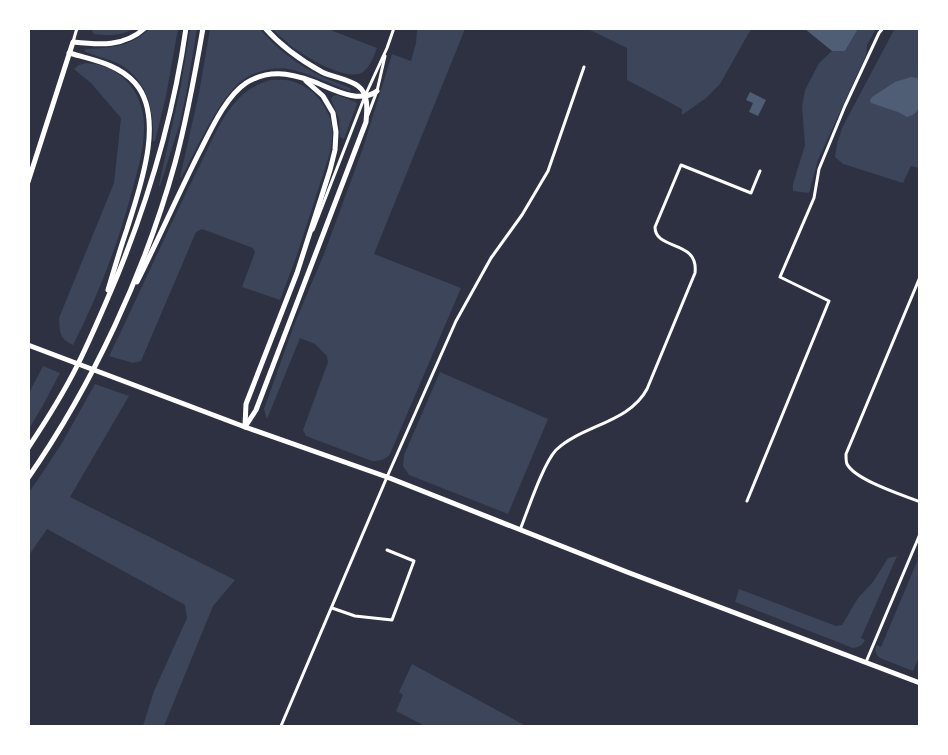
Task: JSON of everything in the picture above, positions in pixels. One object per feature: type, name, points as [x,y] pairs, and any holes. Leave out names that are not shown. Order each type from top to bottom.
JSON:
[{"type":"main road","points":[[28,182],[73,42],[110,45],[129,39],[146,28]]},
{"type":"main road","points":[[29,448],[77,366],[129,247],[153,178],[167,126],[186,28]]},
{"type":"main road","points":[[113,330],[150,242],[171,176],[184,129],[203,28]]},
{"type":"main road","points":[[245,427],[256,410],[366,122],[367,104],[358,86],[323,72],[293,53],[265,28]]},
{"type":"main road","points":[[69,53],[121,70],[137,85],[148,114],[149,137],[142,176],[96,326]]},
{"type":"main road","points":[[28,477],[45,453],[93,371],[203,144],[226,105],[240,89],[257,77],[276,73],[302,78],[354,97],[365,96],[376,91]]},
{"type":"main road","points":[[245,427],[246,404],[297,273],[330,170],[336,140],[335,123],[324,96],[302,78]]},
{"type":"main road","points":[[28,345],[245,427],[387,477],[640,577],[920,683]]},
{"type":"street","points":[[73,42],[77,28]]},
{"type":"street","points":[[366,122],[394,28]]},
{"type":"street","points":[[747,501],[829,301],[780,277],[814,198],[823,159],[845,106],[883,28]]},
{"type":"street","points":[[297,273],[365,96],[387,48]]},
{"type":"street","points":[[281,726],[456,321],[491,258],[522,215],[548,171],[584,67]]},
{"type":"street","points":[[520,530],[546,466],[555,452],[565,444],[627,411],[642,398],[646,389],[693,281],[696,265],[689,253],[657,236],[655,232],[655,227],[681,165],[751,193],[760,171]]},
{"type":"street","points":[[920,277],[846,454],[847,463],[864,479],[920,502]]},
{"type":"street","points":[[866,662],[920,534]]},
{"type":"street","points":[[332,608],[355,616],[392,620],[414,561],[387,550]]},
{"type":"shaded area","points":[[91,29],[133,29],[110,35],[94,34]]},
{"type":"shaded area","points":[[149,29],[178,29],[155,141],[153,141],[150,106],[141,85],[134,76],[115,62],[84,51],[127,43]]},
{"type":"shaded area","points":[[190,29],[197,29],[186,95],[160,186],[181,85]]},
{"type":"shaded area","points":[[210,29],[260,29],[274,44],[298,63],[316,74],[351,89],[350,91],[288,69],[269,70],[250,75],[231,91],[223,102],[181,178]]},
{"type":"shaded area","points":[[272,29],[328,29],[377,48],[370,64],[363,72],[347,74],[304,55]]},
{"type":"shaded area","points":[[417,29],[465,29],[374,254],[461,288],[390,454],[382,460],[372,461],[306,436],[303,430],[328,362],[327,356],[315,344],[300,338],[267,419],[264,409],[363,148],[392,54],[411,61]]},
{"type":"shaded area","points":[[588,29],[751,29],[720,84],[706,98],[682,115],[682,109],[627,80],[627,48]]},
{"type":"shaded area","points":[[805,29],[858,29],[845,51],[832,51]]},
{"type":"shaded area","points":[[858,29],[876,29],[818,160],[809,193],[793,191],[805,145],[802,106],[805,90],[819,63],[832,51],[845,51]]},
{"type":"shaded area","points":[[919,29],[919,168],[911,166],[903,183],[843,164],[835,157],[842,128],[894,30]]},
{"type":"shaded area","points":[[86,63],[109,69],[127,81],[139,100],[144,132],[139,166],[114,250],[91,308],[73,345],[61,334],[59,318],[114,183],[121,118],[91,83],[74,69]]},
{"type":"shaded area","points":[[911,77],[919,81],[920,98],[919,108],[913,115],[907,117],[871,103],[872,97],[895,82]]},
{"type":"shaded area","points":[[270,80],[291,81],[308,89],[328,112],[332,131],[329,156],[280,300],[242,287],[255,252],[253,248],[202,229],[196,232],[141,361],[133,363],[109,356],[222,121],[242,95],[253,87]]},
{"type":"shaded area","points":[[750,92],[766,100],[758,116],[749,112],[753,103],[746,100]]},
{"type":"shaded area","points":[[337,95],[357,104],[344,139],[340,137],[339,119],[331,99]]},
{"type":"shaded area","points":[[43,366],[60,373],[29,429],[29,393]]},
{"type":"shaded area","points":[[440,372],[548,419],[508,514],[409,475],[403,466],[404,455]]},
{"type":"shaded area","points":[[95,384],[129,396],[70,497],[235,580],[213,606],[164,726],[143,726],[154,691],[187,618],[185,605],[47,529],[29,555],[29,492],[62,443]]},
{"type":"shaded area","points":[[897,556],[861,638],[865,640],[857,647],[853,648],[735,602],[739,589],[836,626],[842,625],[858,598],[873,582],[888,558]]},
{"type":"shaded area","points":[[919,557],[919,657],[913,671],[880,658],[876,654],[876,645],[881,647]]},
{"type":"shaded area","points":[[412,664],[526,726],[425,726],[396,711],[403,695],[399,692]]}]
